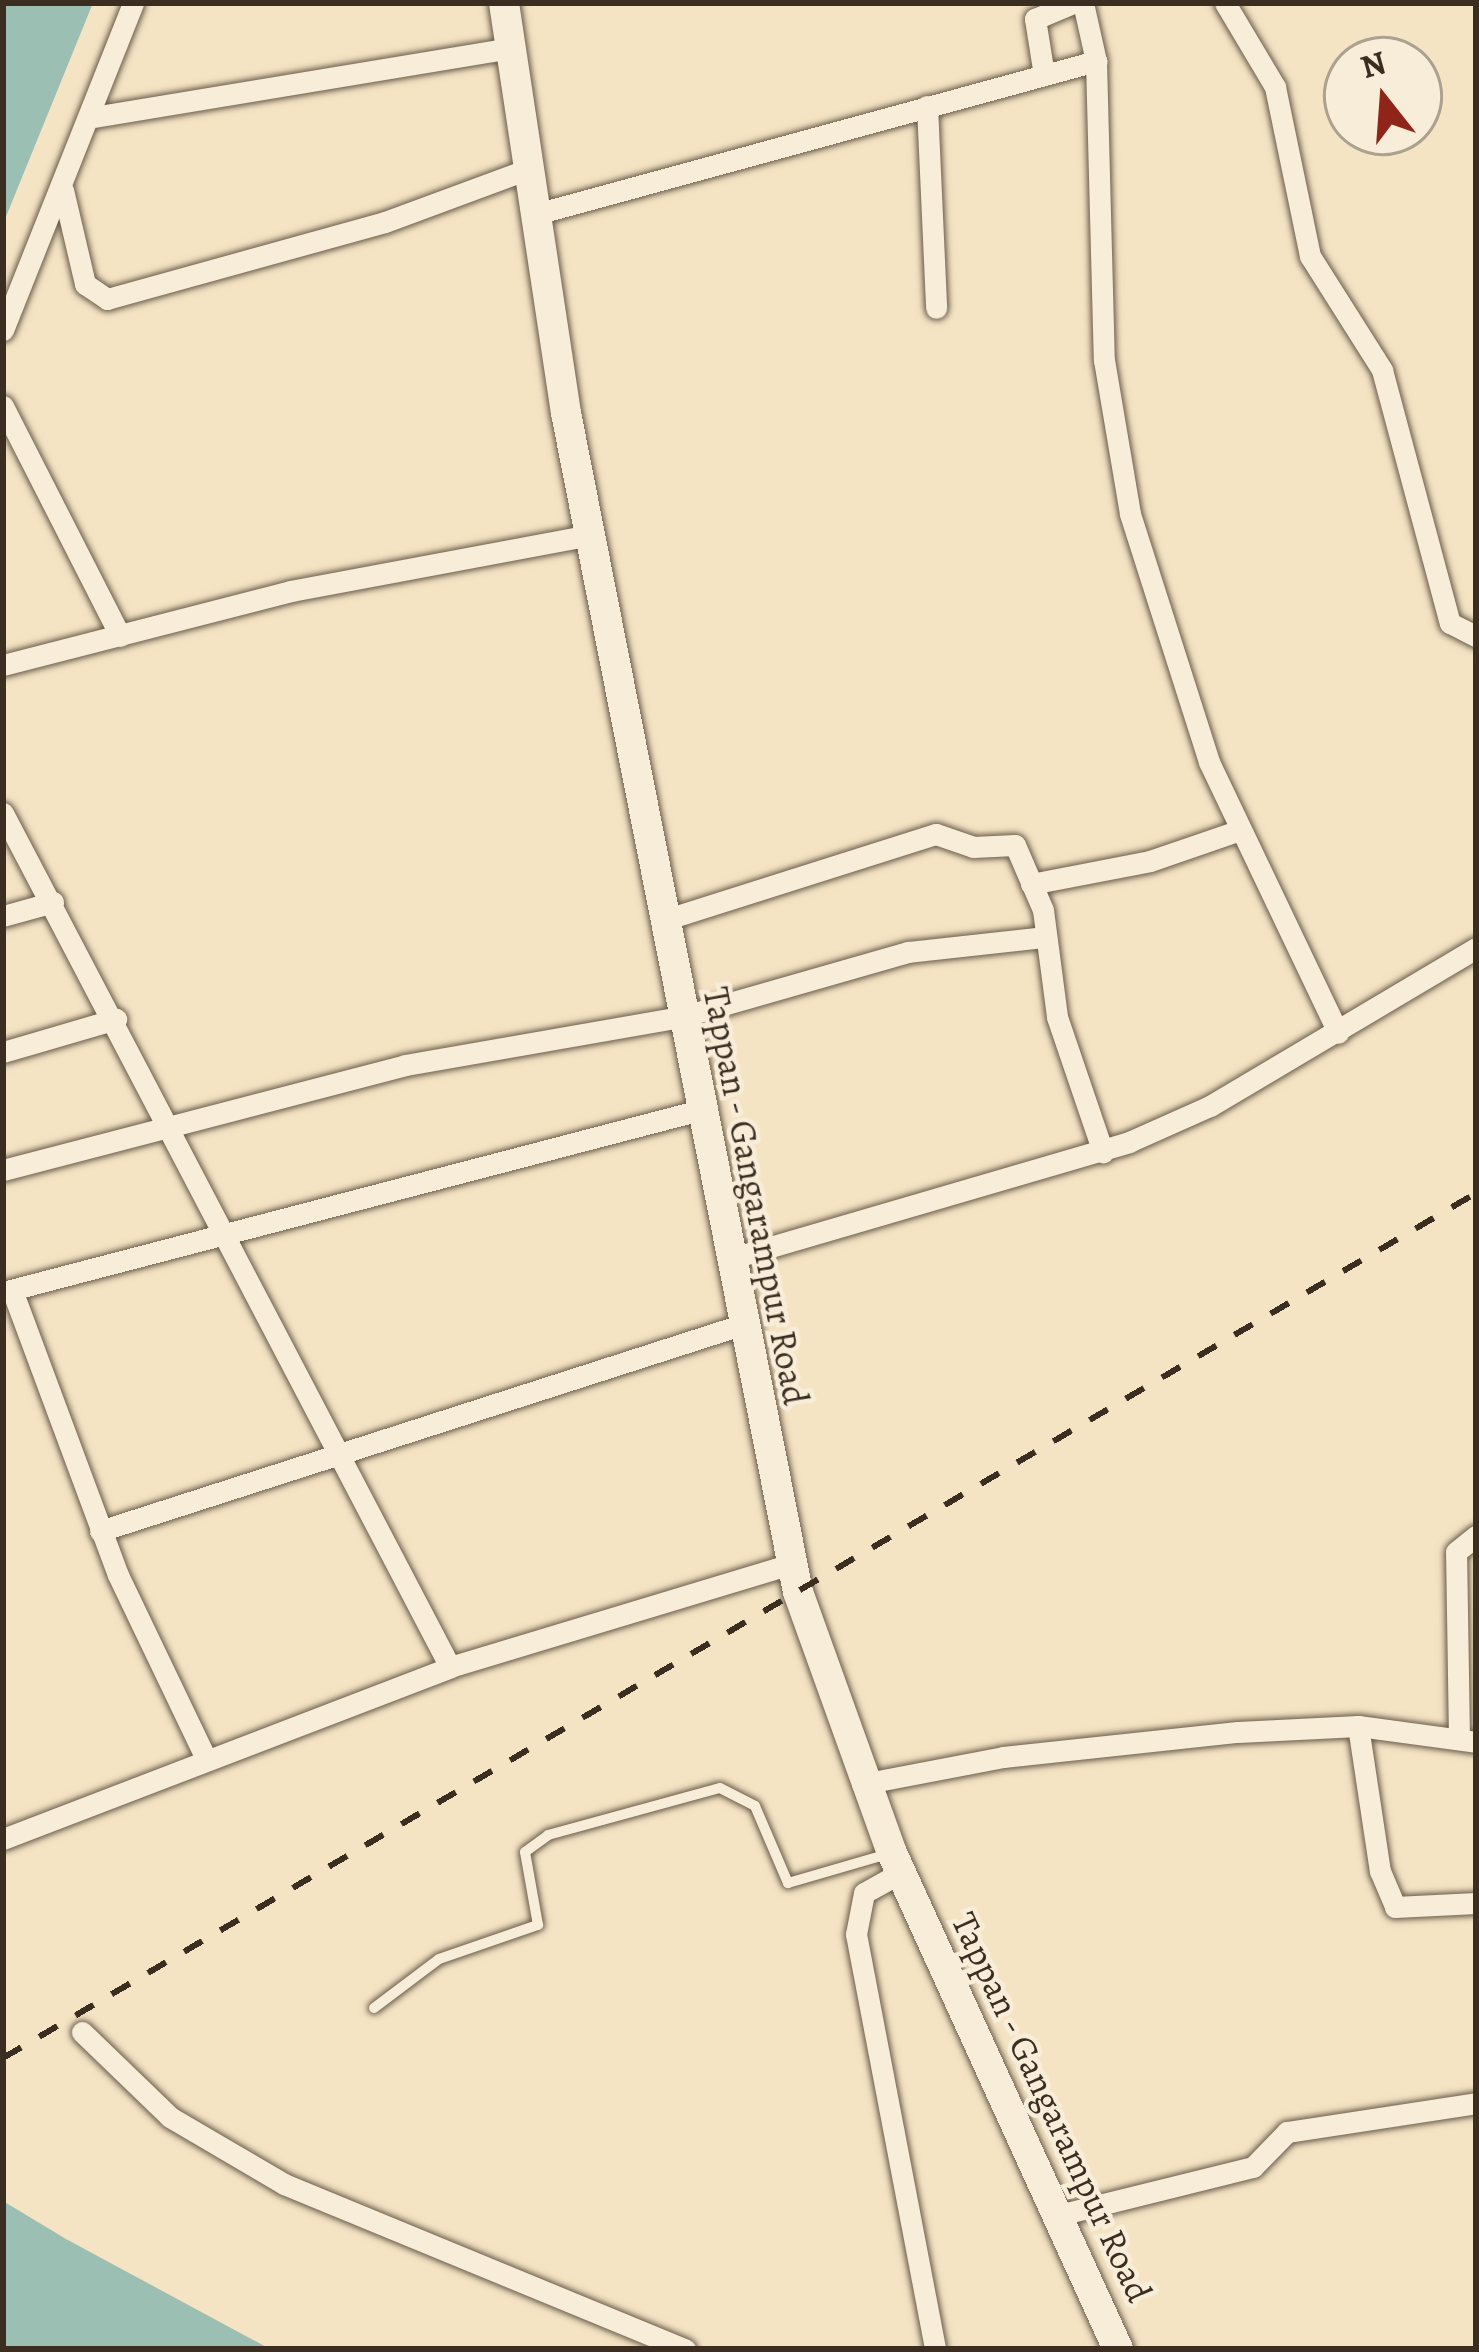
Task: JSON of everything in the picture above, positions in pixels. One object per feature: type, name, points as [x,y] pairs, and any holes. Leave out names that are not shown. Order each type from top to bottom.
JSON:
[{"type":"main road","name":"Tappan - Gangarampur Road","points":[[504,3],[589,535],[661,921],[733,1258],[791,1564],[862,1784],[1063,2215],[1118,2349]]},
{"type":"street","points":[[3,331],[94,117],[133,3]]},
{"type":"street","points":[[1044,75],[1035,19],[1072,3]]},
{"type":"street","points":[[1083,3],[1096,61],[1104,360],[1124,488],[1173,657],[1240,830],[1338,1033]]},
{"type":"street","points":[[1225,3],[1275,87],[1310,256],[1382,370],[1450,622],[1476,635]]},
{"type":"street","points":[[94,117],[510,48]]},
{"type":"street","points":[[536,214],[1096,61]]},
{"type":"street","points":[[927,106],[936,308]]},
{"type":"street","points":[[63,190],[85,284],[106,299],[385,223],[528,169]]},
{"type":"street","points":[[3,406],[121,636]]},
{"type":"street","points":[[3,665],[344,579],[589,535]]},
{"type":"street","points":[[3,812],[171,1123],[450,1667]]},
{"type":"street","points":[[1030,884],[1172,856],[1240,830]]},
{"type":"street","points":[[661,921],[936,834],[973,847],[1015,845],[1044,937],[1057,1017],[1103,1152]]},
{"type":"street","points":[[3,916],[53,902]]},
{"type":"street","points":[[3,1170],[171,1123],[474,1049],[681,1017],[908,952],[1044,937]]},
{"type":"street","points":[[733,1258],[1103,1152],[1210,1106],[1476,948]]},
{"type":"street","points":[[3,1052],[116,1018]]},
{"type":"street","points":[[206,1759],[100,1532],[8,1292],[700,1110]]},
{"type":"street","points":[[100,1532],[745,1324]]},
{"type":"street","points":[[862,1784],[1003,1757],[1358,1726],[1467,1740],[1456,1552],[1476,1536]]},
{"type":"street","points":[[3,1839],[450,1667],[791,1564]]},
{"type":"street","points":[[1358,1726],[1380,1871],[1395,1907],[1476,1903]]},
{"type":"street","points":[[896,1863],[864,1893],[856,1934],[933,2348]]},
{"type":"street","points":[[82,2032],[170,2117],[267,2175],[685,2349]]},
{"type":"street","points":[[1063,2215],[1252,2167],[1287,2132],[1476,2103]]},
{"type":"lane","points":[[374,2008],[440,1959],[538,1925],[525,1852],[548,1835],[720,1788],[755,1806],[788,1883],[896,1863]]},
{"type":"water","points":[[3,3],[93,3],[3,224]]},
{"type":"water","points":[[3,2201],[66,2239],[270,2349],[3,2349]]},
{"type":"railway","points":[[3,2058],[1476,1193]]}]
